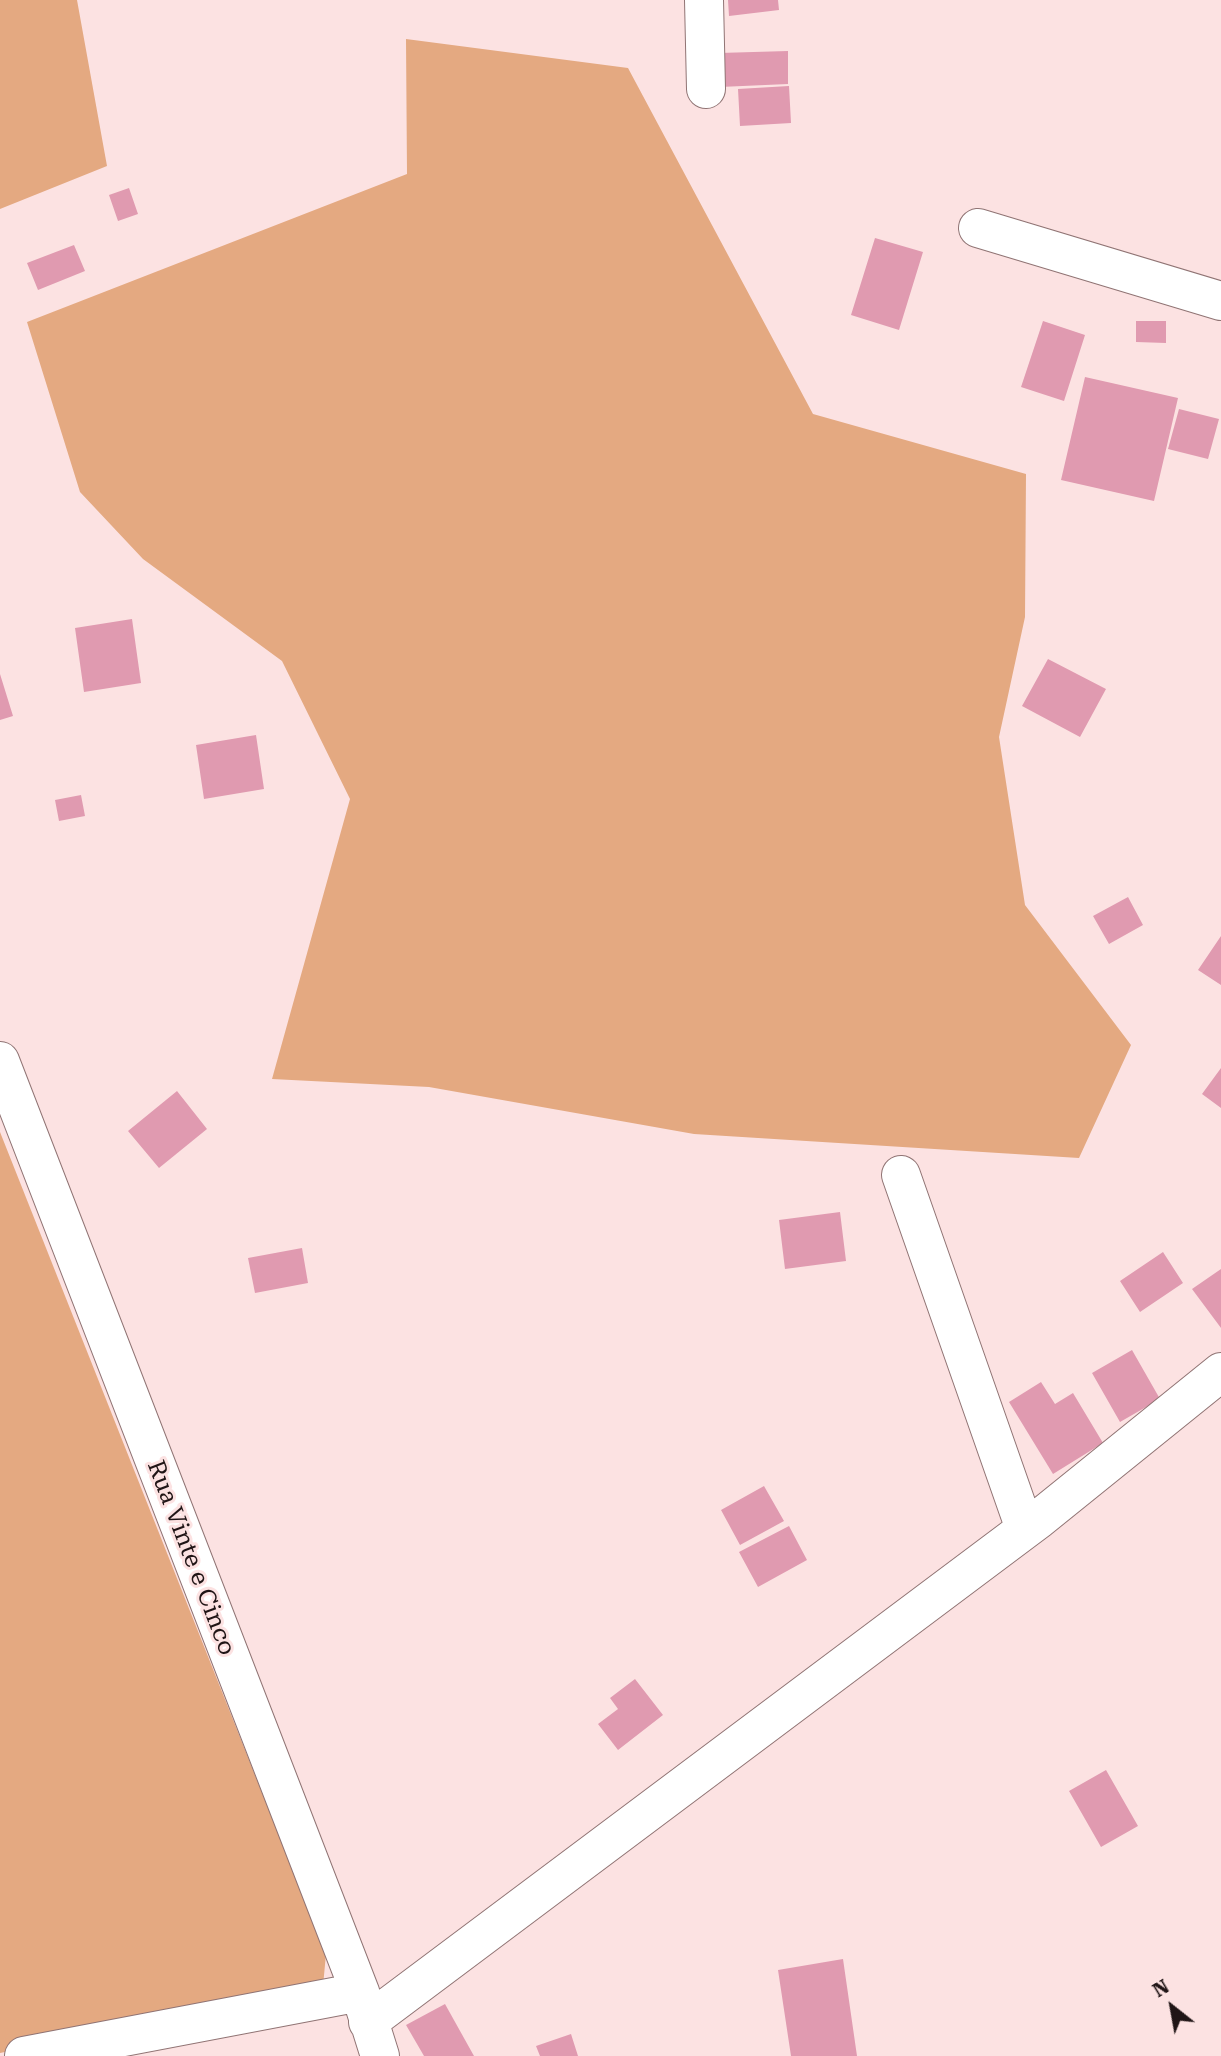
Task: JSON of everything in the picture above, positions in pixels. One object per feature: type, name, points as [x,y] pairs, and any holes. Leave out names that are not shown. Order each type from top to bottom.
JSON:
[{"type":"street","points":[[704,0],[706,89]]},
{"type":"street","points":[[978,228],[1221,301]]},
{"type":"street","name":"Rua Vinte e Cinco","points":[[0,1060],[369,2023]]},
{"type":"street","points":[[901,1175],[1025,1529]]},
{"type":"street","points":[[24,2056],[369,2023],[1025,1529],[1221,1372]]},
{"type":"shaded area","points":[[0,0],[77,0],[107,166],[0,209]]},
{"type":"shaded area","points":[[406,39],[628,68],[813,414],[1026,474],[1025,617],[999,737],[1025,905],[1131,1045],[1079,1158],[694,1134],[429,1087],[272,1079],[350,799],[282,661],[143,559],[80,492],[27,322],[407,174]]},
{"type":"shaded area","points":[[0,1132],[326,1954],[323,1986],[0,2053]]},
{"type":"building","points":[[728,0],[778,0],[779,10],[729,16]]},
{"type":"building","points":[[788,51],[788,84],[720,87],[719,53]]},
{"type":"building","points":[[789,86],[791,123],[740,126],[738,89]]},
{"type":"building","points":[[129,188],[138,214],[118,221],[109,195]]},
{"type":"building","points":[[875,238],[923,252],[899,330],[851,315]]},
{"type":"building","points":[[74,245],[85,271],[38,290],[27,263]]},
{"type":"building","points":[[1043,321],[1085,335],[1064,401],[1021,387]]},
{"type":"building","points":[[1136,321],[1166,321],[1166,343],[1136,342]]},
{"type":"building","points":[[1085,377],[1178,398],[1154,501],[1061,480]]},
{"type":"building","points":[[1179,409],[1219,419],[1208,459],[1168,449]]},
{"type":"building","points":[[132,619],[141,683],[84,692],[75,628]]},
{"type":"building","points":[[1048,659],[1106,689],[1080,737],[1022,706]]},
{"type":"building","points":[[0,674],[13,716],[0,720]]},
{"type":"building","points":[[256,735],[264,789],[204,799],[196,745]]},
{"type":"building","points":[[81,795],[85,816],[59,821],[55,800]]},
{"type":"building","points":[[1128,897],[1143,925],[1109,944],[1093,916]]},
{"type":"building","points":[[1221,936],[1221,985],[1198,970]]},
{"type":"building","points":[[1221,1068],[1221,1108],[1202,1094]]},
{"type":"building","points":[[177,1091],[207,1129],[159,1168],[128,1131]]},
{"type":"building","points":[[840,1212],[846,1261],[785,1269],[779,1220]]},
{"type":"building","points":[[302,1248],[308,1283],[255,1293],[248,1258]]},
{"type":"building","points":[[1163,1252],[1183,1283],[1140,1312],[1120,1281]]},
{"type":"building","points":[[1221,1269],[1221,1328],[1192,1289]]},
{"type":"building","points":[[1132,1350],[1160,1399],[1120,1422],[1092,1373]]},
{"type":"building","points":[[1041,1382],[1055,1404],[1073,1393],[1103,1443],[1053,1474],[1009,1402]]},
{"type":"building","points":[[764,1486],[784,1521],[740,1545],[721,1510]]},
{"type":"building","points":[[789,1526],[807,1560],[758,1587],[739,1552]]},
{"type":"building","points":[[635,1679],[663,1715],[618,1750],[598,1724],[618,1709],[610,1698]]},
{"type":"building","points":[[1106,1770],[1138,1826],[1101,1847],[1069,1791]]},
{"type":"building","points":[[843,1959],[857,2056],[791,2056],[778,1970]]},
{"type":"building","points":[[445,2004],[474,2056],[424,2056],[406,2025]]},
{"type":"building","points":[[571,2034],[578,2056],[540,2056],[536,2046]]}]
